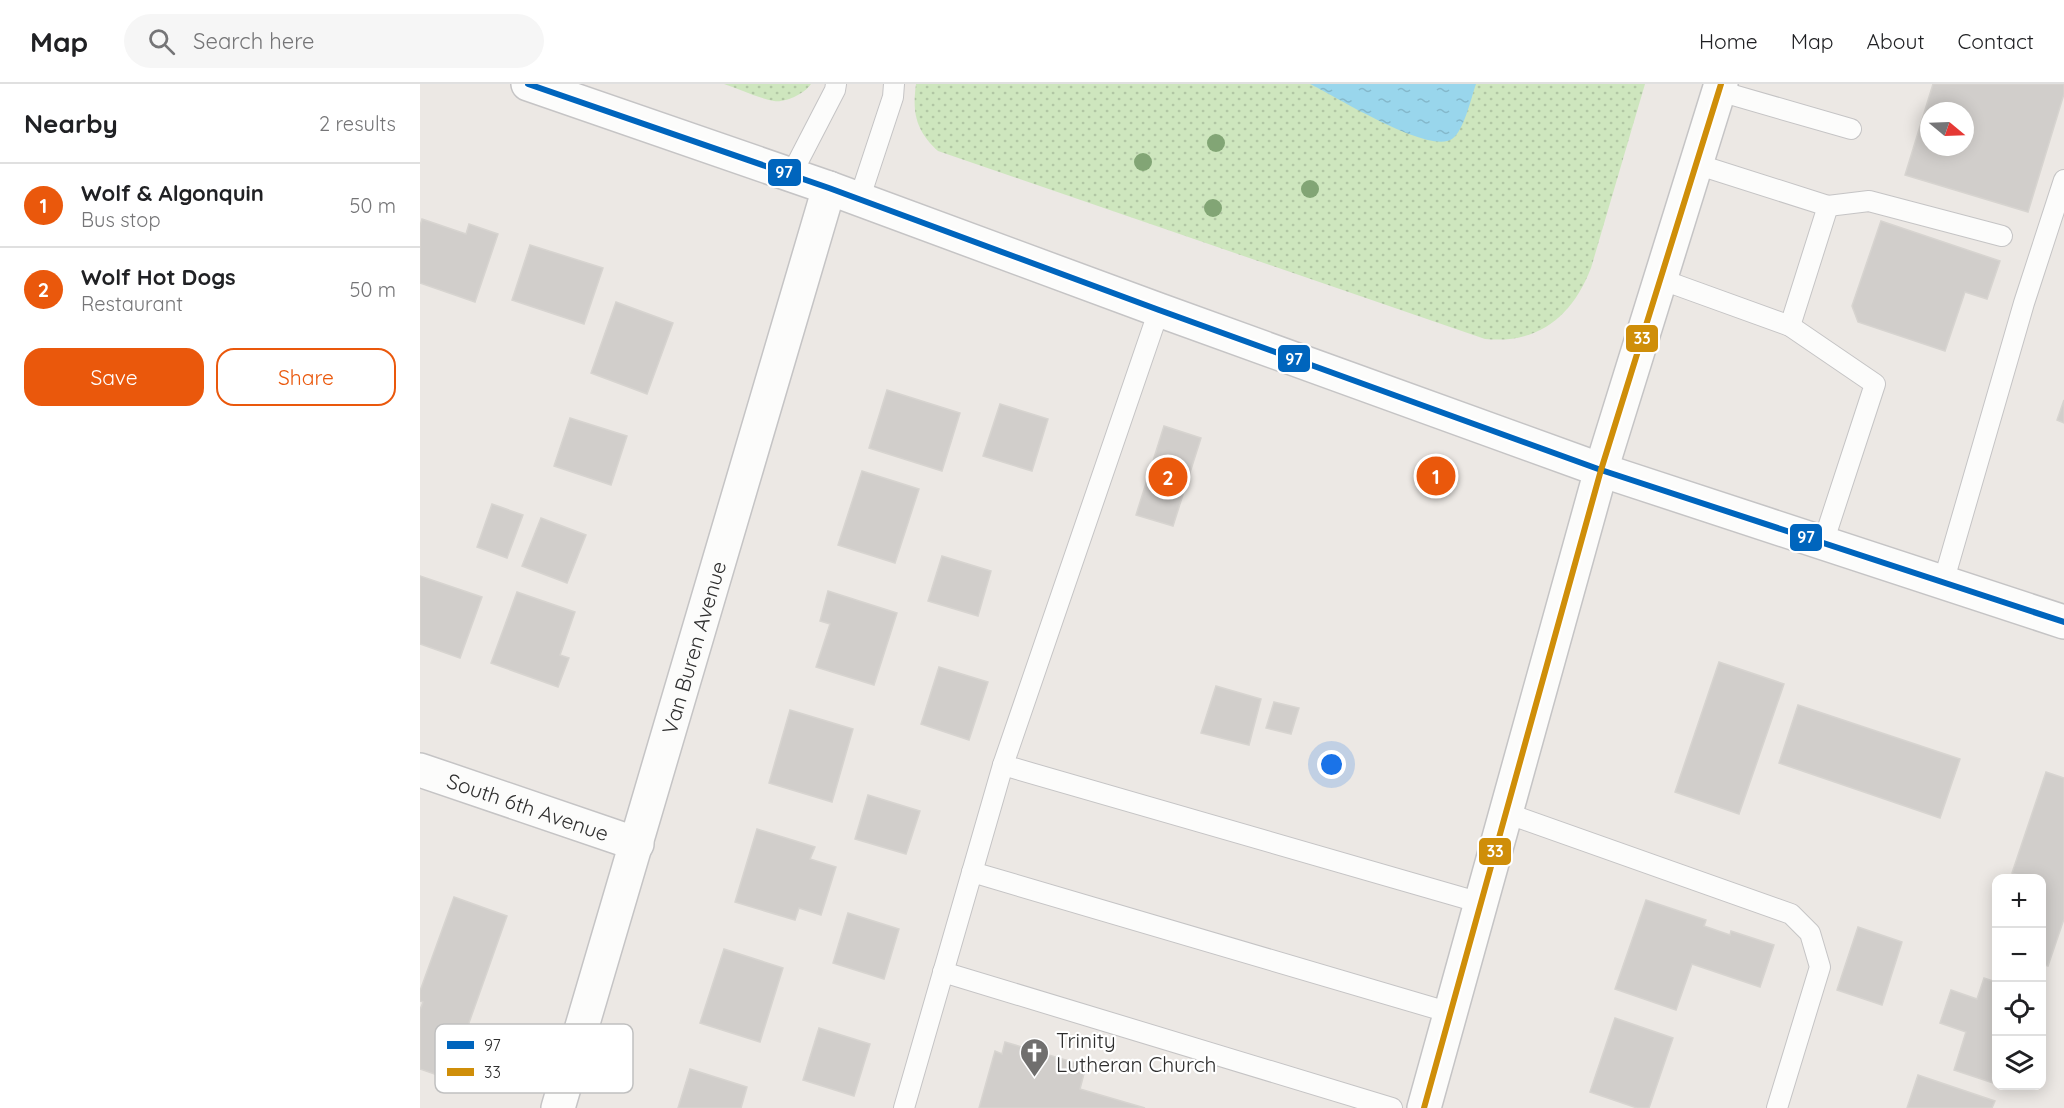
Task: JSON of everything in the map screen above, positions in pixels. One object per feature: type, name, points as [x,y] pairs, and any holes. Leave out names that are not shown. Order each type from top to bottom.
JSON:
[{"type":"main road","points":[[528,84],[791,174],[1600,470],[2064,622]]},
{"type":"main road","points":[[1424,1108],[1600,470],[1720,87]]},
{"type":"main road","name":"Van Buren Avenue","points":[[583,1024],[829,188]]},
{"type":"main road","name":"South 6th Avenue","points":[[420,770],[637,844]]},
{"type":"main road","name":"Van Buren Avenue","points":[[558,1108],[562,1093]]},
{"type":"lane","points":[[791,174],[836,84]]},
{"type":"lane","points":[[859,200],[893,97],[894,84]]},
{"type":"lane","points":[[1720,87],[1851,129]]},
{"type":"lane","points":[[1696,164],[1828,206],[1869,201],[2002,236]]},
{"type":"lane","points":[[1943,583],[2024,303],[2064,180]]},
{"type":"lane","points":[[1790,326],[1828,206]]},
{"type":"lane","points":[[1660,279],[1790,326],[1875,384],[1823,543]]},
{"type":"lane","points":[[904,1108],[1003,765],[1159,310]]},
{"type":"lane","points":[[1003,765],[1481,903]]},
{"type":"lane","points":[[1506,813],[1791,914],[1810,933],[1820,968],[1777,1108]]},
{"type":"lane","points":[[972,872],[1451,1013]]},
{"type":"lane","points":[[943,972],[1392,1108]]},
{"type":"green space","points":[[724,84],[811,84],[795,97],[774,101]]},
{"type":"green space","points":[[916,84],[1645,84],[1591,268],[1574,300],[1551,324],[1537,332],[1521,337],[1485,339],[938,151],[920,129],[917,121]]},
{"type":"water","points":[[1310,84],[1476,84],[1460,129],[1452,139],[1440,142],[1404,132]]},
{"type":"building","points":[[1933,84],[2064,84],[2064,94],[2028,212],[1905,175],[1920,126],[1920,156],[1974,156],[1974,102],[1927,102]]},
{"type":"building","points":[[422,219],[466,234],[469,224],[498,234],[475,302],[420,283]]},
{"type":"building","points":[[1881,221],[2000,261],[1987,299],[1965,292],[1945,351],[1858,322],[1852,306]]},
{"type":"building","points":[[530,245],[603,268],[584,324],[512,300]]},
{"type":"building","points":[[616,302],[673,323],[647,394],[591,373]]},
{"type":"building","points":[[887,390],[960,413],[942,471],[869,448]]},
{"type":"building","points":[[2064,400],[2064,423],[2057,420]]},
{"type":"building","points":[[1000,404],[1048,419],[1032,471],[983,456]]},
{"type":"building","points":[[570,418],[627,436],[611,485],[554,466]]},
{"type":"building","points":[[1164,426],[1201,438],[1173,526],[1136,515]]},
{"type":"building","points":[[862,471],[919,489],[895,563],[838,545]]},
{"type":"building","points":[[492,504],[523,515],[507,558],[477,547]]},
{"type":"building","points":[[541,518],[586,535],[567,583],[522,566]]},
{"type":"building","points":[[942,556],[991,571],[978,616],[928,601]]},
{"type":"building","points":[[420,576],[482,597],[460,658],[420,644]]},
{"type":"building","points":[[828,591],[897,613],[874,685],[816,667],[830,624],[820,621]]},
{"type":"building","points":[[517,592],[575,612],[560,655],[569,658],[558,687],[491,663]]},
{"type":"building","points":[[1719,662],[1784,684],[1739,814],[1675,792]]},
{"type":"building","points":[[939,667],[988,682],[969,740],[921,724]]},
{"type":"building","points":[[1216,686],[1261,699],[1249,745],[1201,733]]},
{"type":"building","points":[[1274,702],[1299,708],[1291,734],[1266,728]]},
{"type":"building","points":[[1798,705],[1960,759],[1940,818],[1779,763]]},
{"type":"building","points":[[790,710],[853,729],[832,802],[769,783]]},
{"type":"building","points":[[2046,772],[2064,778],[2064,919],[2048,966],[2046,965],[2046,874],[2012,873]]},
{"type":"building","points":[[868,795],[920,811],[906,854],[855,839]]},
{"type":"building","points":[[757,829],[815,847],[810,859],[836,867],[821,915],[799,908],[795,920],[735,902]]},
{"type":"building","points":[[454,897],[507,916],[469,1024],[435,1024],[435,1074],[420,1069],[420,1010],[423,1002],[420,1001],[420,991]]},
{"type":"building","points":[[1646,900],[1706,920],[1704,926],[1730,935],[1731,931],[1774,945],[1760,987],[1692,964],[1676,1010],[1615,989]]},
{"type":"building","points":[[848,913],[899,929],[884,979],[833,963]]},
{"type":"building","points":[[1858,927],[1902,942],[1882,1005],[1837,990]]},
{"type":"building","points":[[724,949],[783,968],[760,1042],[700,1023]]},
{"type":"building","points":[[1984,978],[1992,981],[1992,1083],[1954,1070],[1966,1032],[1940,1023],[1951,990],[1977,999]]},
{"type":"building","points":[[1615,1018],[1673,1038],[1649,1108],[1637,1108],[1590,1092]]},
{"type":"building","points":[[819,1028],[870,1044],[854,1096],[803,1080]]},
{"type":"building","name":"Trinity Lutheran Church","points":[[1005,1042],[1086,1066],[1080,1089],[1145,1108],[979,1108],[995,1051],[1002,1054]]},
{"type":"building","points":[[690,1069],[747,1087],[741,1108],[678,1108]]},
{"type":"building","points":[[1918,1075],[1995,1101],[1992,1108],[1907,1108]]},
{"type":"transit line","name":"97","points":[[528,84],[829,188],[1601,470],[2064,622]]},
{"type":"transit line","name":"33","points":[[1424,1108],[1601,470],[1721,84]]},
{"type":"place","name":"Wolf & Algonquin","points":[[1436,476]]},
{"type":"place","name":"Wolf Hot Dogs","points":[[1168,477]]},
{"type":"place","name":"Trinity Lutheran Church","points":[[1035,1078]]}]
